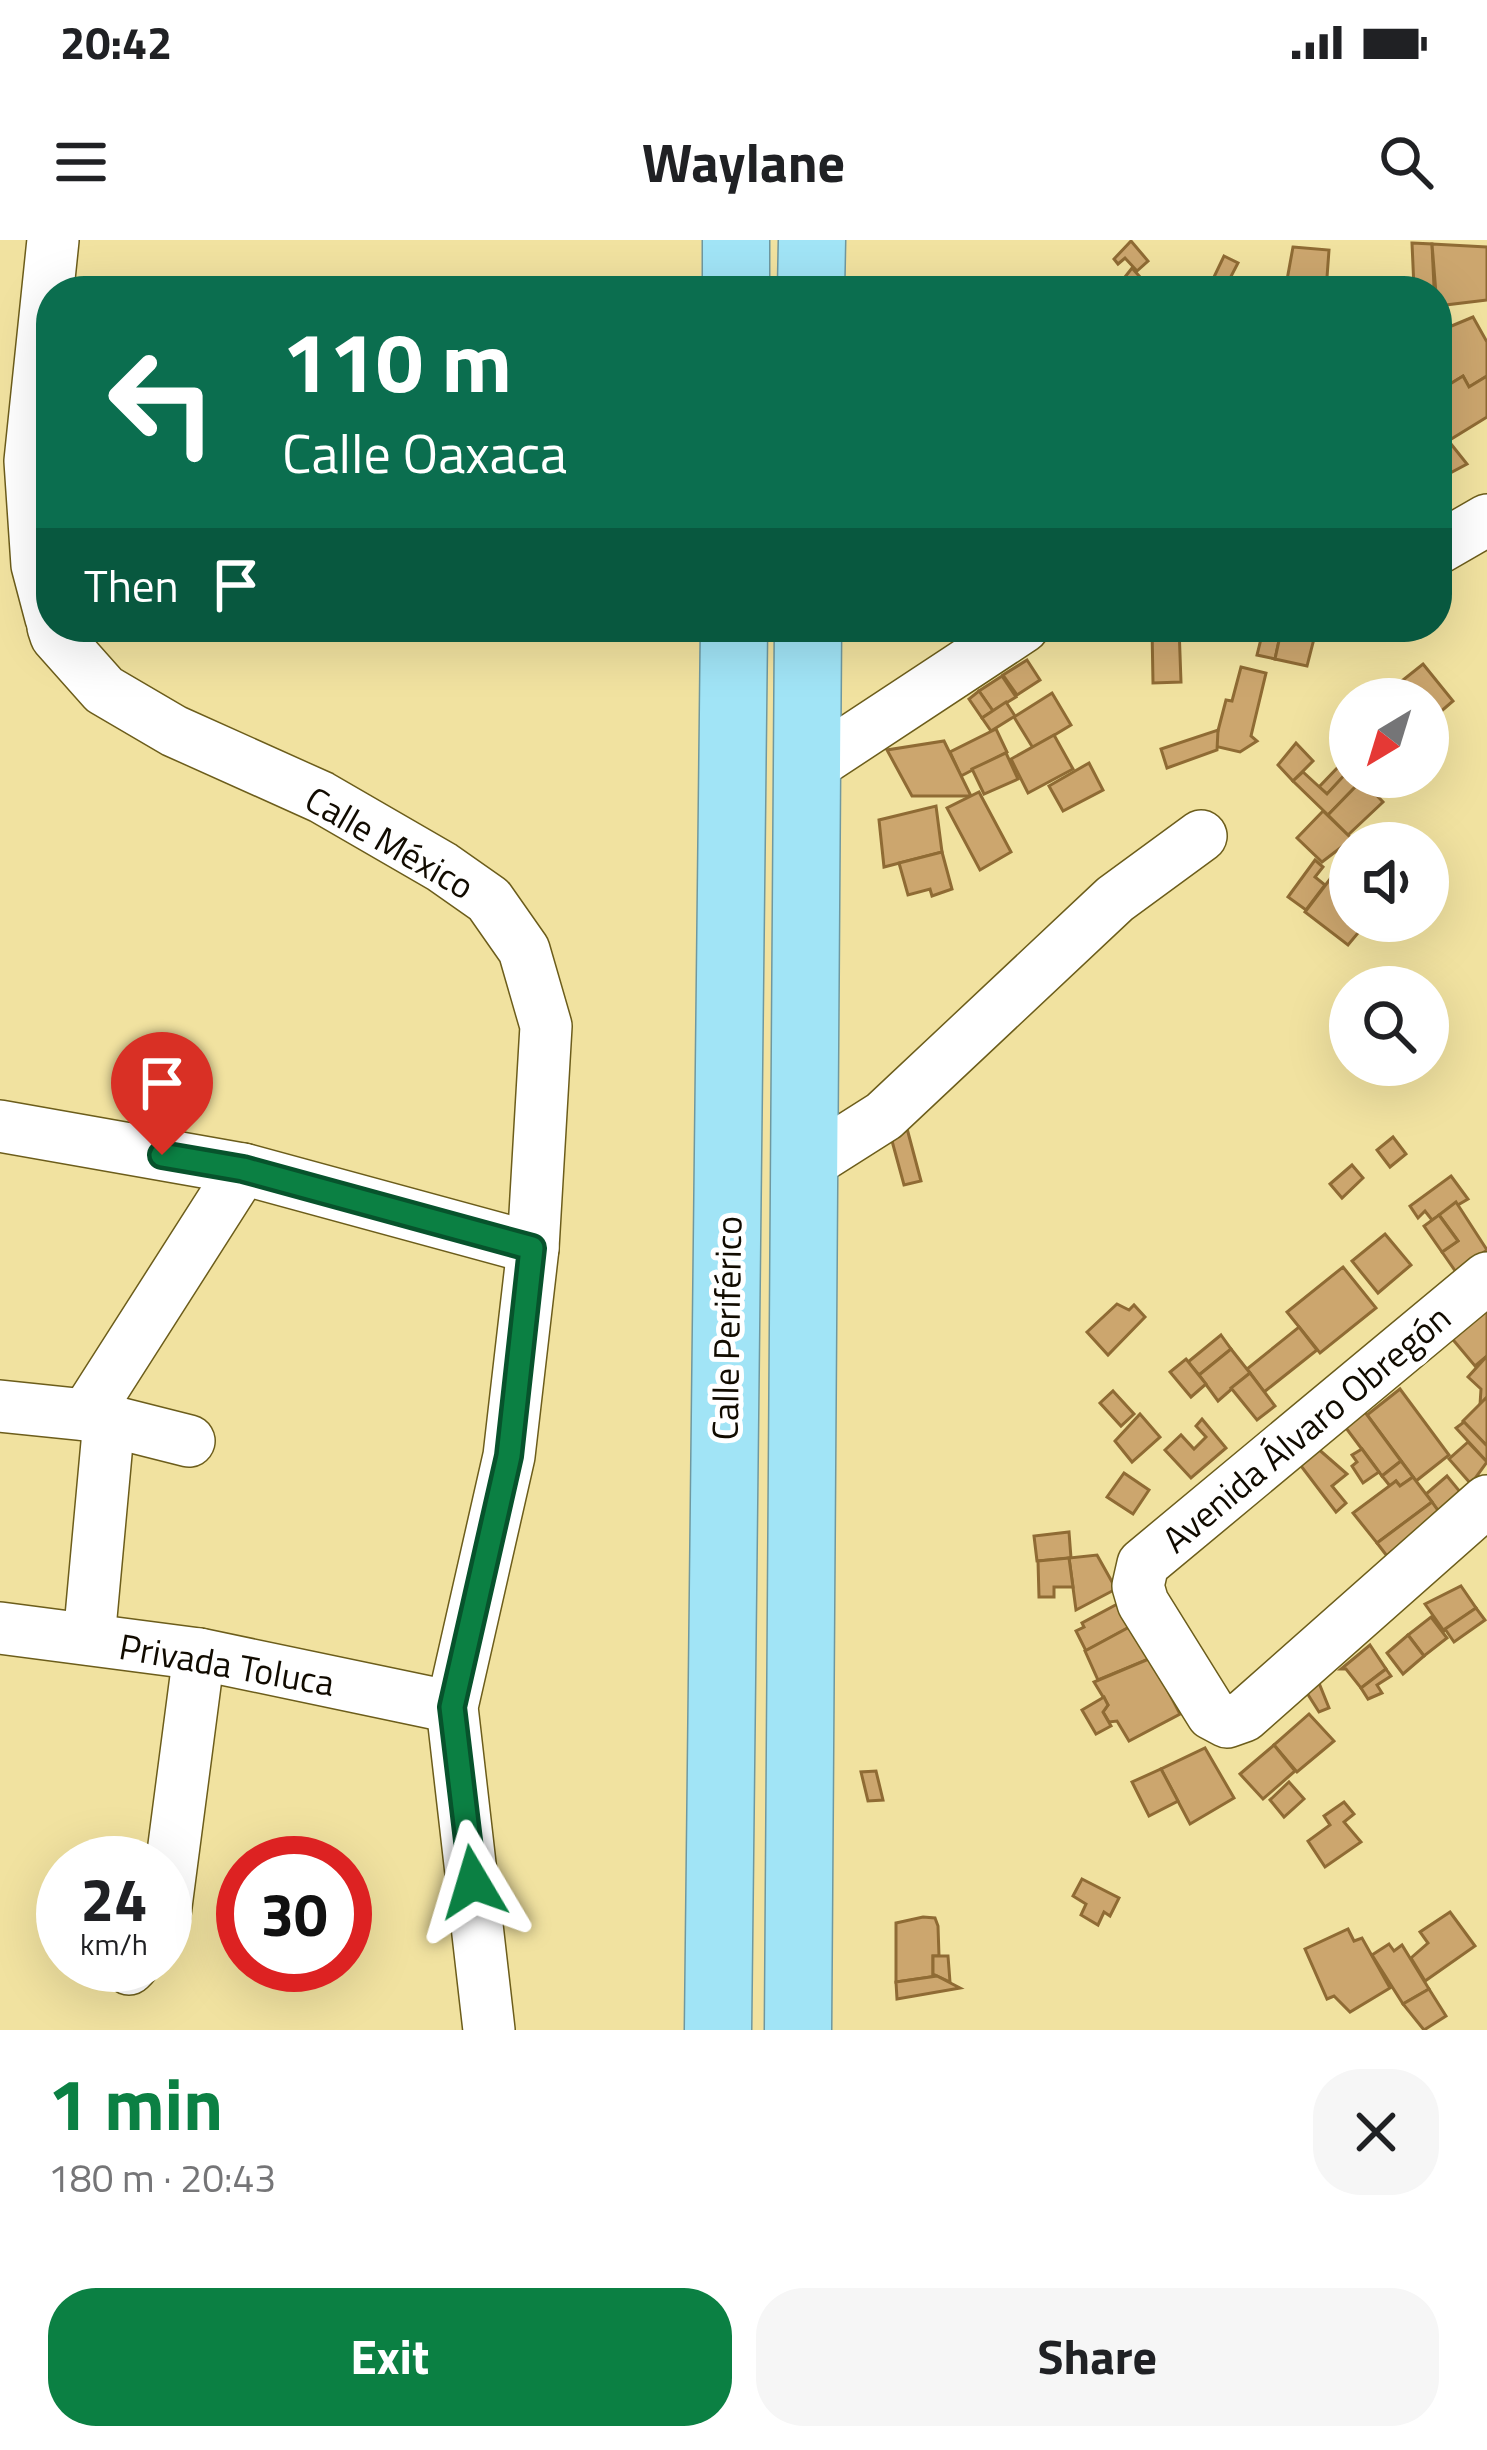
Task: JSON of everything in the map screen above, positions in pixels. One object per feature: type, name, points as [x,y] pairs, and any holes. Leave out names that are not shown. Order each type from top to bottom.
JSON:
[{"type":"highway","points":[[736,240],[736,276]]},
{"type":"highway","points":[[811,276],[812,240]]},
{"type":"highway","name":"Calle Periférico","points":[[718,2030],[734,642]]},
{"type":"highway","name":"Calle Periférico","points":[[798,2030],[808,642]]},
{"type":"street","points":[[48,276],[52,240]]},
{"type":"street","points":[[36,393],[29,460],[36,542]]},
{"type":"street","points":[[1452,540],[1487,520]]},
{"type":"street","name":"Calle México","points":[[61,642],[104,690],[173,731],[321,797],[442,867],[489,900],[524,950],[546,1026],[532,1248],[509,1456],[452,1707],[489,2030]]},
{"type":"street","points":[[806,770],[1000,642]]},
{"type":"street","points":[[802,1168],[884,1116],[1115,898],[1201,836]]},
{"type":"street","points":[[0,1126],[243,1169],[532,1248]]},
{"type":"street","points":[[89,1640],[98,1418],[243,1169]]},
{"type":"street","name":"Avenida Álvaro Obregón","points":[[1487,1278],[1143,1564],[1138,1586],[1143,1603],[1212,1714],[1227,1721],[1244,1716],[1487,1501]]},
{"type":"street","points":[[0,1406],[98,1418],[189,1441]]},
{"type":"street","name":"Privada Toluca","points":[[0,1628],[200,1654],[452,1707]]},
{"type":"street","points":[[176,1836],[200,1654]]},
{"type":"building","points":[[1131,241],[1148,261],[1137,271],[1125,258],[1118,264],[1114,259]]},
{"type":"building","points":[[1412,243],[1432,244],[1433,276],[1413,276]]},
{"type":"building","points":[[1432,244],[1487,247],[1487,300],[1452,304],[1452,276],[1435,276]]},
{"type":"building","points":[[1293,247],[1329,250],[1327,276],[1288,276]]},
{"type":"building","points":[[1224,256],[1238,263],[1231,276],[1214,276]]},
{"type":"building","points":[[1473,317],[1487,342],[1487,376],[1469,387],[1463,376],[1452,383],[1452,326]]},
{"type":"building","points":[[1463,376],[1469,387],[1487,376],[1487,417],[1452,439],[1452,383]]},
{"type":"building","points":[[1452,445],[1467,464],[1452,472]]},
{"type":"building","points":[[1152,642],[1180,642],[1181,682],[1153,683]]},
{"type":"building","points":[[1260,642],[1279,642],[1275,659],[1257,655]]},
{"type":"building","points":[[1279,642],[1313,642],[1307,666],[1275,659]]},
{"type":"building","points":[[1027,660],[1040,680],[1017,695],[1003,675]]},
{"type":"building","points":[[1423,664],[1434,678],[1406,678]]},
{"type":"building","points":[[1241,667],[1266,673],[1251,736],[1257,741],[1240,752],[1214,746]]},
{"type":"building","points":[[1002,676],[1016,697],[993,711],[979,691]]},
{"type":"building","points":[[979,691],[993,711],[982,718],[969,699]]},
{"type":"building","points":[[1052,693],[1071,725],[1033,748],[1014,717]]},
{"type":"building","points":[[1006,702],[1015,716],[991,731],[982,718]]},
{"type":"building","points":[[996,729],[1007,752],[961,776],[950,752]]},
{"type":"building","points":[[1218,730],[1217,750],[1167,768],[1161,749]]},
{"type":"building","points":[[1054,735],[1073,769],[1028,793],[1011,759]]},
{"type":"building","points":[[944,741],[971,796],[912,796],[887,750]]},
{"type":"building","points":[[1296,743],[1313,761],[1293,781],[1278,765]]},
{"type":"building","points":[[1006,753],[1018,779],[984,794],[972,769]]},
{"type":"building","points":[[1089,763],[1103,790],[1063,811],[1049,786]]},
{"type":"building","points":[[1303,772],[1327,794],[1344,798],[1328,815],[1293,781]]},
{"type":"building","points":[[1329,777],[1327,794],[1319,787]]},
{"type":"building","points":[[979,792],[1011,852],[980,870],[947,808]]},
{"type":"building","points":[[1345,798],[1383,802],[1362,822],[1335,822],[1328,815]]},
{"type":"building","points":[[936,806],[942,852],[884,867],[879,820]]},
{"type":"building","points":[[1323,811],[1334,822],[1329,822],[1329,857],[1322,862],[1297,838]]},
{"type":"building","points":[[942,852],[952,889],[932,896],[930,889],[908,895],[899,863]]},
{"type":"building","points":[[1315,860],[1323,867],[1315,877],[1325,885],[1306,910],[1288,897]]},
{"type":"building","points":[[1329,880],[1329,930],[1305,912]]},
{"type":"building","points":[[897,1091],[921,1181],[904,1185],[880,1097]]},
{"type":"building","points":[[1393,1137],[1406,1154],[1390,1167],[1377,1150]]},
{"type":"building","points":[[1352,1165],[1363,1178],[1342,1198],[1330,1184]]},
{"type":"building","points":[[1451,1176],[1468,1199],[1432,1220],[1425,1211],[1418,1218],[1410,1206]]},
{"type":"building","points":[[1456,1202],[1487,1250],[1456,1272],[1442,1252],[1458,1241],[1439,1215]]},
{"type":"building","points":[[1439,1215],[1458,1241],[1442,1252],[1424,1226]]},
{"type":"building","points":[[1385,1234],[1411,1265],[1378,1293],[1352,1261]]},
{"type":"building","points":[[1343,1267],[1376,1308],[1320,1353],[1287,1312]]},
{"type":"building","points":[[1117,1304],[1129,1310],[1134,1305],[1145,1317],[1108,1355],[1087,1332]]},
{"type":"building","points":[[1487,1304],[1487,1356],[1475,1366],[1449,1335]]},
{"type":"building","points":[[1299,1327],[1317,1350],[1264,1392],[1247,1369]]},
{"type":"building","points":[[1221,1335],[1231,1349],[1199,1375],[1188,1362]]},
{"type":"building","points":[[1231,1349],[1250,1373],[1218,1401],[1199,1375]]},
{"type":"building","points":[[1487,1356],[1487,1397],[1480,1405],[1481,1389],[1468,1377]]},
{"type":"building","points":[[1186,1359],[1206,1384],[1191,1397],[1170,1372]]},
{"type":"building","points":[[1250,1373],[1275,1406],[1257,1420],[1231,1388]]},
{"type":"building","points":[[1400,1389],[1449,1455],[1416,1481],[1367,1415]]},
{"type":"building","points":[[1113,1391],[1134,1414],[1121,1426],[1100,1403]]},
{"type":"building","points":[[1487,1397],[1487,1446],[1463,1421]]},
{"type":"building","points":[[1362,1408],[1401,1461],[1382,1476],[1343,1424]]},
{"type":"building","points":[[1140,1414],[1160,1437],[1132,1462],[1115,1441]]},
{"type":"building","points":[[1202,1419],[1226,1448],[1191,1478],[1165,1450],[1181,1435],[1194,1449],[1206,1437],[1196,1426]]},
{"type":"building","points":[[1464,1422],[1487,1446],[1487,1462],[1456,1428]]},
{"type":"building","points":[[1468,1442],[1487,1462],[1471,1484],[1449,1459]]},
{"type":"building","points":[[1316,1447],[1347,1474],[1332,1486],[1346,1503],[1336,1512],[1298,1462]]},
{"type":"building","points":[[1362,1449],[1379,1472],[1363,1483],[1352,1466],[1357,1462],[1352,1455]]},
{"type":"building","points":[[1401,1461],[1413,1477],[1400,1486],[1396,1481],[1390,1486],[1382,1476]]},
{"type":"building","points":[[1124,1473],[1149,1490],[1133,1514],[1107,1497]]},
{"type":"building","points":[[1447,1476],[1461,1493],[1439,1512],[1426,1494]]},
{"type":"building","points":[[1413,1477],[1432,1502],[1377,1543],[1353,1513],[1396,1481],[1400,1486]]},
{"type":"building","points":[[1432,1502],[1439,1512],[1387,1556],[1377,1543]]},
{"type":"building","points":[[1069,1532],[1071,1558],[1037,1561],[1034,1536]]},
{"type":"building","points":[[1097,1555],[1116,1589],[1076,1610],[1069,1558]]},
{"type":"building","points":[[1069,1558],[1073,1587],[1054,1587],[1054,1597],[1039,1597],[1038,1561]]},
{"type":"building","points":[[1461,1586],[1476,1608],[1444,1631],[1425,1604]]},
{"type":"building","points":[[1123,1601],[1135,1624],[1086,1651],[1076,1631]]},
{"type":"building","points":[[1476,1608],[1485,1620],[1454,1642],[1445,1629]]},
{"type":"building","points":[[1431,1617],[1447,1638],[1424,1656],[1408,1635]]},
{"type":"building","points":[[1135,1624],[1154,1657],[1098,1680],[1085,1651]]},
{"type":"building","points":[[1408,1635],[1424,1656],[1403,1674],[1387,1653]]},
{"type":"building","points":[[1370,1645],[1386,1669],[1361,1688],[1341,1669]]},
{"type":"building","points":[[1151,1658],[1180,1714],[1129,1741],[1117,1721],[1109,1722],[1103,1712],[1108,1705],[1094,1682]]},
{"type":"building","points":[[1386,1669],[1391,1676],[1377,1685],[1382,1693],[1368,1699],[1361,1688]]},
{"type":"building","points":[[1317,1678],[1329,1708],[1319,1712],[1307,1693]]},
{"type":"building","points":[[1104,1697],[1108,1705],[1103,1712],[1111,1726],[1096,1734],[1082,1710]]},
{"type":"building","points":[[1309,1714],[1334,1741],[1297,1772],[1274,1745]]},
{"type":"building","points":[[1274,1745],[1295,1771],[1263,1799],[1240,1774]]},
{"type":"building","points":[[1205,1748],[1234,1798],[1190,1824],[1161,1769]]},
{"type":"building","points":[[1161,1769],[1178,1801],[1149,1816],[1132,1782]]},
{"type":"building","points":[[876,1771],[883,1800],[868,1801],[861,1772]]},
{"type":"building","points":[[1289,1782],[1304,1799],[1284,1817],[1270,1800]]},
{"type":"building","points":[[1344,1802],[1354,1814],[1344,1822],[1361,1842],[1325,1867],[1308,1841],[1330,1825],[1324,1816]]},
{"type":"building","points":[[1082,1879],[1119,1898],[1110,1916],[1104,1912],[1098,1925],[1081,1915],[1086,1904],[1073,1896]]},
{"type":"building","points":[[1450,1912],[1475,1946],[1425,1981],[1411,1958],[1428,1943],[1420,1932]]},
{"type":"building","points":[[935,1918],[938,1926],[939,1956],[933,1956],[937,1976],[896,1982],[896,1923]]},
{"type":"building","points":[[1348,1929],[1354,1941],[1362,1938],[1390,1988],[1350,2012],[1334,1996],[1327,1999],[1305,1949]]},
{"type":"building","points":[[1389,1944],[1394,1951],[1402,1945],[1429,1989],[1403,2004],[1372,1955]]},
{"type":"building","points":[[933,1956],[948,1956],[950,1982],[933,1974]]},
{"type":"building","points":[[937,1976],[960,1988],[897,1999],[896,1982]]},
{"type":"building","points":[[1429,1989],[1446,2016],[1424,2030],[1403,2004]]},
{"type":"route","points":[[162,1155],[243,1169],[532,1248],[509,1456],[452,1707],[473,1882]]}]
